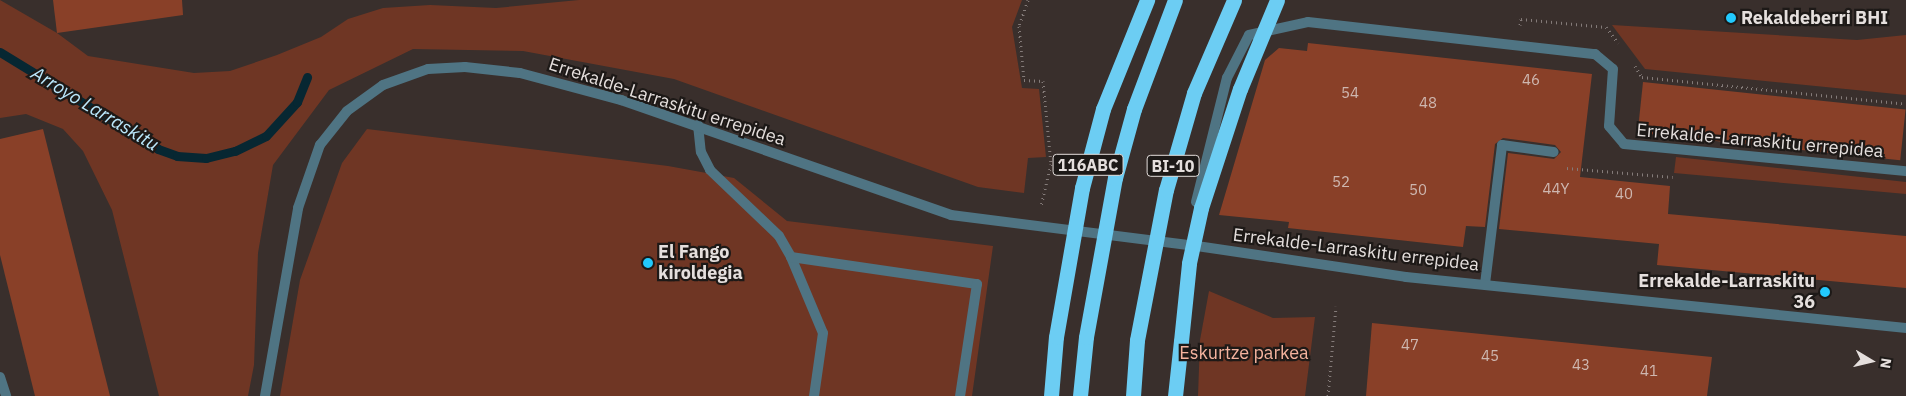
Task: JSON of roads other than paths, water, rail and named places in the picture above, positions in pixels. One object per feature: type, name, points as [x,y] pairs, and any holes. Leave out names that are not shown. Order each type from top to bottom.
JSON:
[{"type":"highway","name":"116ABC","points":[[1051,396],[1056,338],[1082,188],[1103,109],[1147,0]]},
{"type":"highway","name":"BI-10","points":[[1080,396],[1086,337],[1115,178],[1134,109],[1175,0]]},
{"type":"highway","name":"BI-10","points":[[1133,396],[1137,340],[1168,182],[1194,93],[1234,0]]},
{"type":"highway","points":[[1175,396],[1189,264],[1201,208],[1240,89],[1277,0]]},
{"type":"street","name":"Errekalde-Larraskitu errepidea","points":[[1190,245],[1195,205],[1227,78],[1249,35],[1308,22],[1518,43],[1595,54],[1604,58],[1613,69],[1610,126],[1624,144],[1906,171]]},
{"type":"street","name":"Errekalde-Larraskitu errepidea","points":[[265,396],[298,208],[311,164],[320,146],[347,111],[383,85],[428,69],[465,67],[520,73],[698,124],[952,215],[1035,227],[1190,245],[1406,277],[1906,328]]},
{"type":"street","points":[[698,124],[701,152],[710,170],[778,236],[791,256],[823,332],[814,396]]},
{"type":"street","points":[[1485,284],[1502,145],[1554,152]]},
{"type":"street","points":[[791,256],[977,284],[960,396]]},
{"type":"street","points":[[0,377],[6,396]]},
{"type":"waterway","name":"Arroyo Larraskitu","points":[[0,52],[158,149],[177,156],[206,158],[235,151],[266,136],[297,102],[307,77]]},
{"type":"place","name":"Rekaldeberri BHI","points":[[1731,18]]},
{"type":"place","name":"El Fango kiroldegia","points":[[648,263]]},
{"type":"place","name":"Errekalde-Larraskitu 36","points":[[1825,292]]},
{"type":"park label","name":"Eskurtze parkea","points":[[1244,353]]}]
